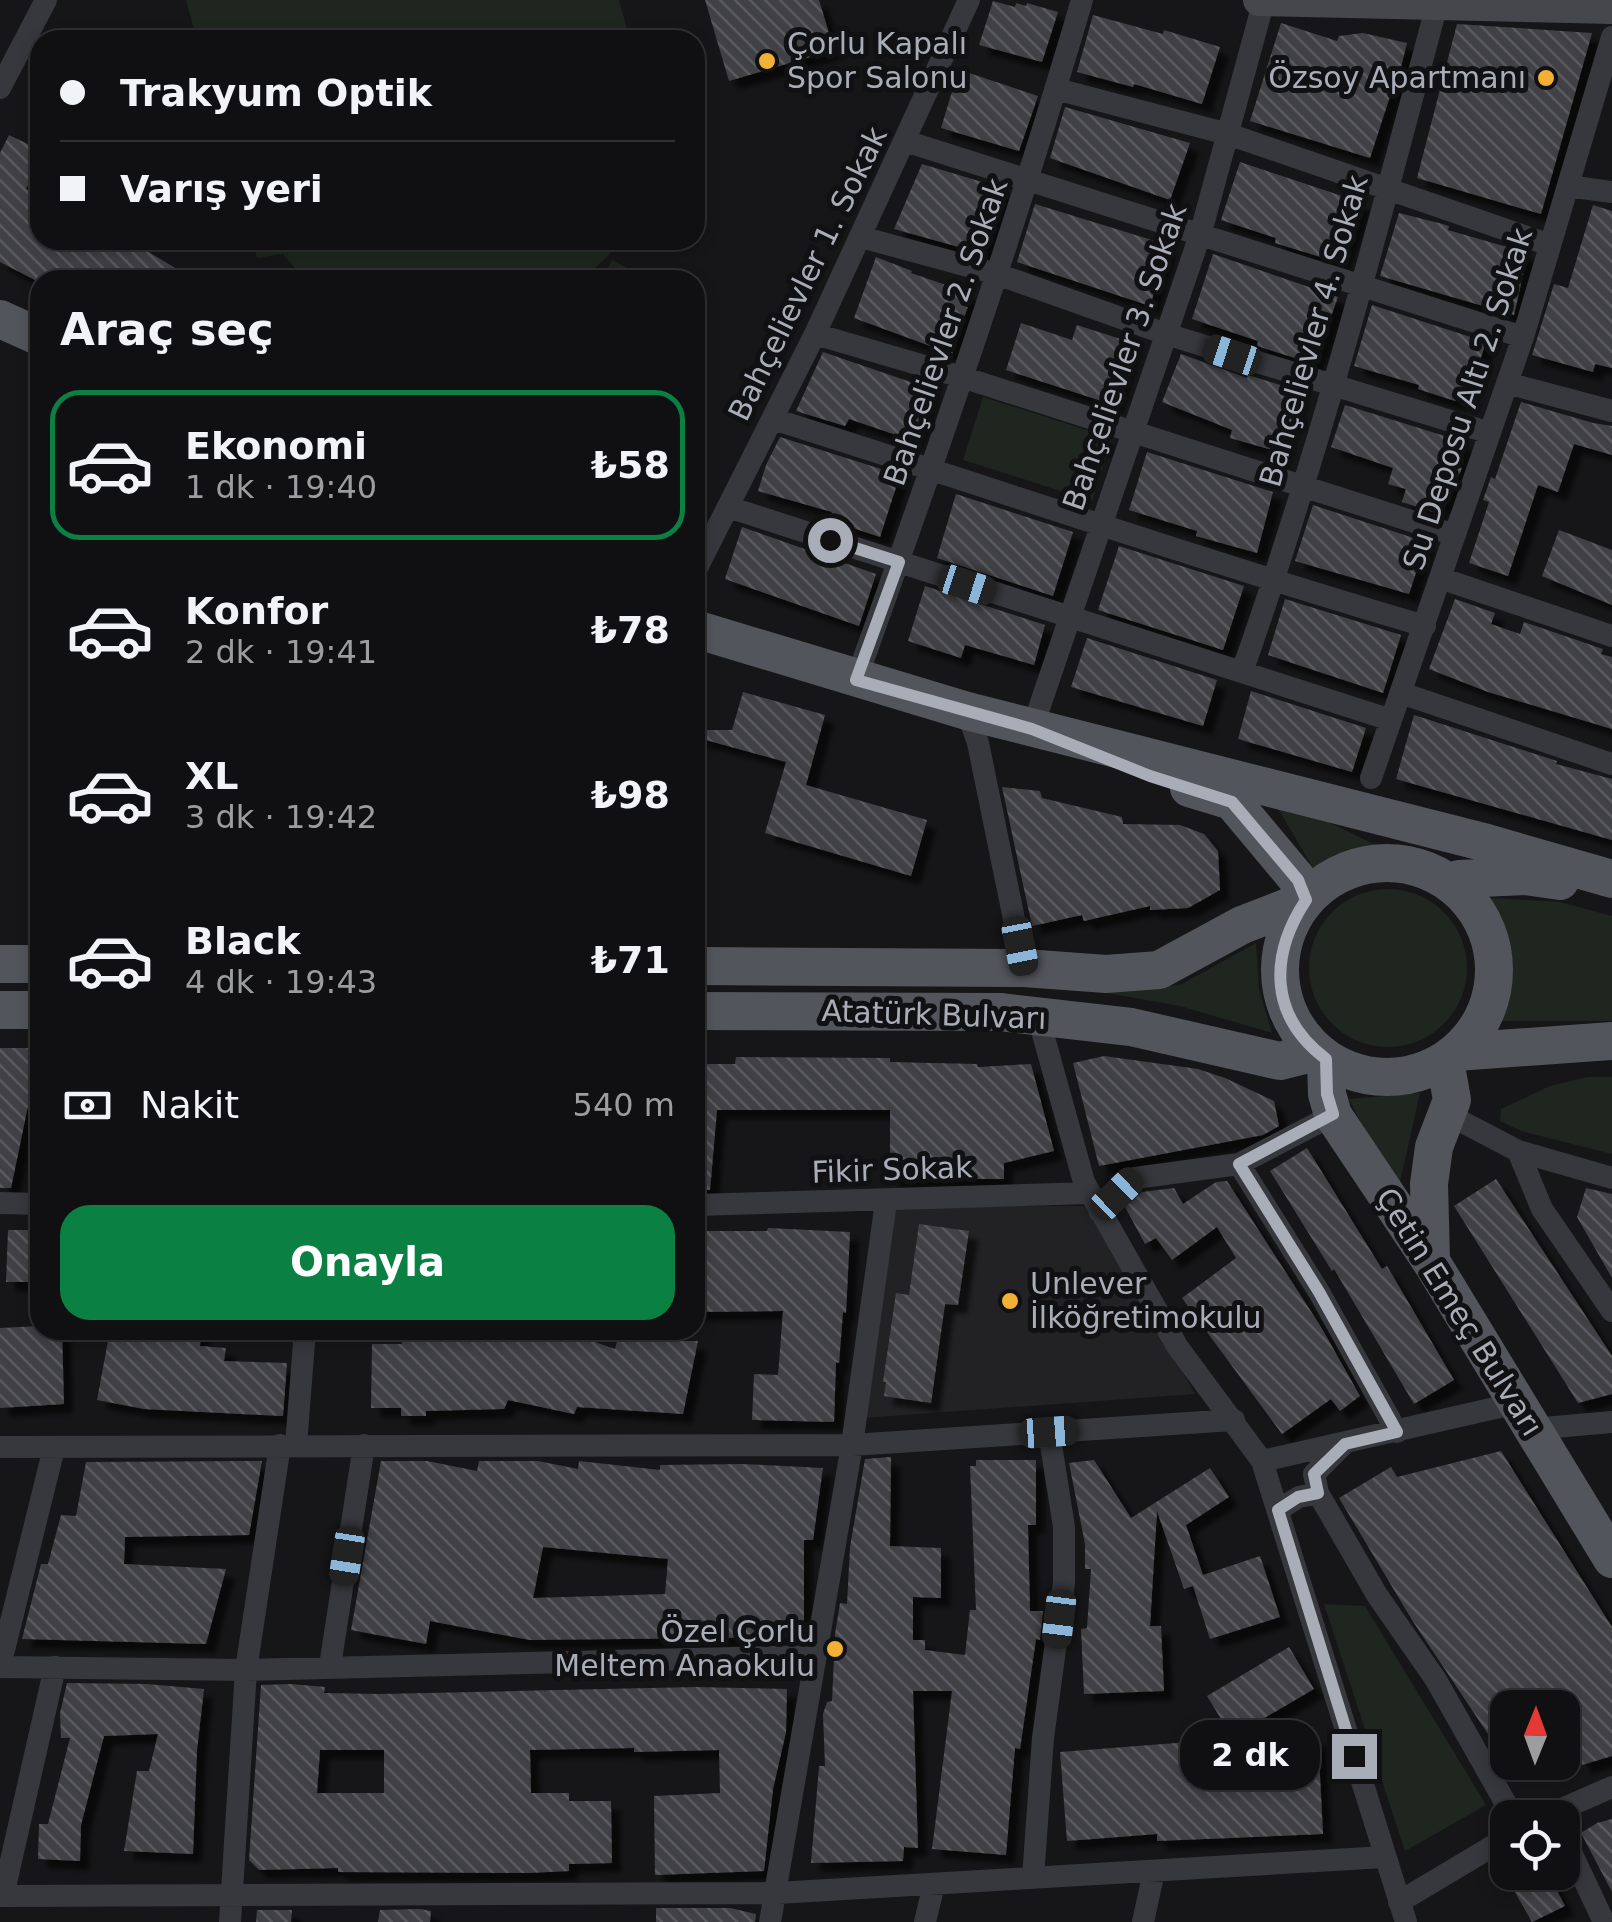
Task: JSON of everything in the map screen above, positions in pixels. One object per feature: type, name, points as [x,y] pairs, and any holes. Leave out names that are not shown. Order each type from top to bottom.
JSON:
[{"type":"main road","points":[[1262,0],[1612,8]]},
{"type":"main road","points":[[0,319],[30,333]]},
{"type":"main road","points":[[705,632],[967,712],[1487,843],[1612,879]]},
{"type":"main road","points":[[1032,729],[1150,776],[1232,802],[1298,880],[1306,900]]},
{"type":"main road","points":[[1395,821],[1442,878],[1469,902],[1484,925],[1493,952],[1494,980],[1488,1007],[1475,1032],[1450,1056],[1452,1100],[1434,1147],[1429,1184],[1432,1262]]},
{"type":"main road","points":[[1321,1056],[1298,1031],[1285,1006],[1279,978],[1281,950],[1290,923],[1306,900],[1343,872],[1366,865],[1412,866],[1442,878],[1526,876],[1612,888]]},
{"type":"main road","name":"Atatürk Bulvarı","points":[[705,966],[1024,968],[1106,974],[1159,970],[1242,925],[1306,900]]},
{"type":"main road","points":[[0,964],[30,964]]},
{"type":"main road","points":[[0,1010],[30,1010]]},
{"type":"main road","name":"Atatürk Bulvarı","points":[[705,1011],[1000,1012],[1131,1027],[1280,1062],[1321,1056],[1348,1071],[1373,1077],[1422,1072],[1450,1056],[1612,1041]]},
{"type":"main road","name":"Çetin Emeç Bulvarı","points":[[1321,1056],[1333,1114],[1432,1262],[1612,1559]]},
{"type":"street","points":[[30,30],[46,0]]},
{"type":"street","name":"Bahçelievler 1. Sokak","points":[[705,552],[815,334],[968,0]]},
{"type":"street","name":"Bahçelievler 2. Sokak","points":[[856,680],[932,469],[1028,181],[1082,0]]},
{"type":"street","name":"Bahçelievler 3. Sokak","points":[[1032,729],[1200,232],[1262,0]]},
{"type":"street","name":"Bahçelievler 4. Sokak","points":[[1242,672],[1274,582],[1437,4]]},
{"type":"street","points":[[0,88],[30,31]]},
{"type":"street","name":"Su Deposu Altı 2. Sokak","points":[[1371,778],[1523,337],[1612,37]]},
{"type":"street","points":[[1056,89],[1228,134],[1550,245]]},
{"type":"street","points":[[905,142],[1523,337]]},
{"type":"street","points":[[1568,186],[1612,192]]},
{"type":"street","points":[[860,237],[996,274],[1166,334],[1490,433]]},
{"type":"street","points":[[815,334],[1455,534]]},
{"type":"street","points":[[1507,384],[1612,412]]},
{"type":"street","points":[[772,419],[1274,582],[1425,626]]},
{"type":"street","points":[[728,507],[1391,720]]},
{"type":"street","points":[[1440,578],[1612,636]]},
{"type":"street","points":[[1400,693],[1612,764]]},
{"type":"street","points":[[967,712],[978,743],[1024,968]]},
{"type":"street","points":[[1038,1016],[1091,1196],[1176,1346],[1262,1461],[1403,1912],[1490,1850]]},
{"type":"street","points":[[1333,1114],[1239,1164],[1319,1292],[1397,1432]]},
{"type":"street","points":[[1449,1115],[1518,1152],[1612,1178]]},
{"type":"street","points":[[1518,1152],[1542,1209],[1612,1310]]},
{"type":"street","name":"Fikir Sokak","points":[[705,1204],[1091,1196],[1134,1178],[1239,1164]]},
{"type":"street","points":[[770,1922],[852,1444],[886,1202]]},
{"type":"street","points":[[0,1203],[30,1204]]},
{"type":"street","points":[[230,1922],[246,1670],[304,1340]]},
{"type":"street","points":[[1262,1461],[1397,1432],[1525,1416],[1612,1422]]},
{"type":"street","points":[[0,1447],[852,1444],[1234,1420]]},
{"type":"street","points":[[1032,1878],[1043,1738],[1064,1583],[1064,1527],[1049,1432]]},
{"type":"street","points":[[1345,1444],[1314,1474],[1318,1493],[1377,1595],[1436,1680],[1504,1800]]},
{"type":"street","points":[[330,1666],[364,1445]]},
{"type":"street","points":[[54,1448],[0,1667],[246,1670],[816,1656]]},
{"type":"street","points":[[1278,1510],[1298,1497],[1318,1493]]},
{"type":"street","points":[[55,1668],[2,1896],[776,1893],[1384,1857]]},
{"type":"street","points":[[1580,1801],[1612,1787]]},
{"type":"street","points":[[1143,1922],[1154,1871]]},
{"type":"street","points":[[1580,1871],[1604,1922]]},
{"type":"street","points":[[924,1922],[934,1884]]},
{"type":"shaded area","points":[[186,0],[619,0],[627,30],[194,30]]},
{"type":"shaded area","points":[[255,250],[612,250],[593,270],[297,270],[283,254],[257,258]]},
{"type":"shaded area","points":[[612,260],[631,270],[607,270]]},
{"type":"shaded area","points":[[983,397],[1112,438],[1092,501],[963,460]]},
{"type":"shaded area","points":[[1269,793],[1396,855],[1313,868]]},
{"type":"shaded area","points":[[1388,889],[1418,895],[1444,912],[1461,938],[1467,968],[1461,998],[1444,1024],[1418,1041],[1388,1047],[1358,1041],[1332,1024],[1315,998],[1309,968],[1315,938],[1332,912],[1358,895]]},
{"type":"shaded area","points":[[1477,897],[1560,902],[1612,916],[1612,1021],[1501,1021],[1507,971],[1500,942]]},
{"type":"shaded area","points":[[1256,943],[1259,989],[1272,1033],[1180,1006],[1107,993],[1180,985]]},
{"type":"shaded area","points":[[1587,1077],[1612,1077],[1612,1154],[1521,1131],[1500,1121],[1501,1109],[1550,1086]]},
{"type":"shaded area","points":[[1420,1093],[1397,1195],[1349,1099]]},
{"type":"shaded area","name":"Unlever İlköğretimokulu","points":[[1087,1206],[1195,1394],[862,1418],[892,1207]]},
{"type":"shaded area","points":[[1324,1604],[1365,1606],[1486,1805],[1405,1851]]},
{"type":"building","points":[[705,0],[819,0],[834,50],[729,81]]},
{"type":"building","points":[[993,1],[1015,7],[1016,3],[1027,3],[1058,12],[1042,62],[979,45]]},
{"type":"building","points":[[1093,15],[1220,47],[1202,104],[1077,72]]},
{"type":"building","points":[[1281,23],[1337,41],[1339,36],[1363,33],[1407,43],[1395,91],[1392,90],[1370,158],[1250,121]]},
{"type":"building","points":[[1457,24],[1592,33],[1541,214],[1417,178]]},
{"type":"building","points":[[958,72],[1038,96],[1019,151],[941,128]]},
{"type":"building","points":[[1065,107],[1190,143],[1170,200],[1050,158]]},
{"type":"building","points":[[9,135],[30,145],[30,181],[26,189],[30,191],[30,250],[146,250],[178,270],[30,270],[30,277],[0,262],[0,153]]},
{"type":"building","points":[[1240,162],[1363,203],[1340,263],[1275,243],[1276,238],[1221,220]]},
{"type":"building","points":[[922,164],[1002,188],[984,254],[894,229]]},
{"type":"building","points":[[1035,204],[1168,245],[1150,306],[1017,262]]},
{"type":"building","points":[[1593,205],[1612,211],[1612,368],[1595,364],[1593,372],[1532,355],[1554,284],[1568,288]]},
{"type":"building","points":[[1399,213],[1528,253],[1514,315],[1380,276]]},
{"type":"building","points":[[1213,254],[1338,297],[1314,364],[1192,319]]},
{"type":"building","points":[[876,257],[972,294],[952,354],[854,318]]},
{"type":"building","points":[[1372,305],[1486,342],[1468,397],[1455,401],[1418,389],[1419,385],[1354,366]]},
{"type":"building","points":[[1021,323],[1072,340],[1077,325],[1133,343],[1114,405],[1006,370]]},
{"type":"building","points":[[823,352],[931,389],[914,441],[849,419],[845,426],[796,411]]},
{"type":"building","points":[[1181,354],[1247,378],[1248,375],[1300,391],[1282,453],[1230,438],[1232,430],[1162,402]]},
{"type":"building","points":[[1521,402],[1612,426],[1612,455],[1574,444],[1558,492],[1538,485],[1508,576],[1469,563],[1489,502],[1483,500],[1491,477],[1495,479]]},
{"type":"building","points":[[1345,405],[1464,442],[1457,466],[1462,468],[1445,506],[1438,504],[1436,513],[1402,502],[1406,489],[1388,484],[1393,468],[1331,447]]},
{"type":"building","points":[[780,437],[900,475],[880,537],[829,520],[832,512],[758,491]]},
{"type":"building","points":[[1147,452],[1273,492],[1257,553],[1196,536],[1197,531],[1129,510]]},
{"type":"building","points":[[956,494],[1073,532],[1053,596],[937,558]]},
{"type":"building","points":[[1313,505],[1426,542],[1409,594],[1295,561]]},
{"type":"building","points":[[742,527],[876,574],[859,626],[725,579]]},
{"type":"building","points":[[1559,530],[1612,550],[1612,605],[1542,576]]},
{"type":"building","points":[[1119,546],[1244,586],[1223,650],[1098,610]]},
{"type":"building","points":[[925,586],[1045,625],[1034,665],[965,645],[961,658],[908,641]]},
{"type":"building","points":[[1285,599],[1401,635],[1383,693],[1268,655]]},
{"type":"building","points":[[1455,599],[1495,613],[1491,624],[1520,634],[1524,622],[1603,649],[1601,654],[1612,657],[1612,729],[1488,692],[1429,669]]},
{"type":"building","points":[[1087,638],[1217,680],[1203,726],[1071,687]]},
{"type":"building","points":[[1251,691],[1366,728],[1352,772],[1238,739]]},
{"type":"building","points":[[743,692],[825,715],[806,785],[927,820],[911,876],[765,833],[786,762],[705,740],[705,730],[732,730]]},
{"type":"building","points":[[1414,715],[1612,779],[1612,840],[1396,779]]},
{"type":"building","points":[[1002,787],[1040,791],[1042,798],[1122,817],[1123,824],[1180,825],[1204,834],[1218,851],[1220,890],[1188,908],[1150,910],[1150,906],[1084,921],[1082,915],[1032,926]]},
{"type":"building","points":[[0,1048],[30,1048],[30,1096],[11,1188],[0,1188]]},
{"type":"building","points":[[1104,1056],[1198,1069],[1225,1078],[1274,1101],[1279,1126],[1263,1135],[1099,1166],[1073,1063]]},
{"type":"building","points":[[736,1057],[890,1058],[890,1062],[978,1067],[1031,1064],[1054,1151],[1004,1163],[1004,1179],[890,1179],[890,1110],[717,1110],[710,1190],[705,1190],[705,1064],[735,1064]]},
{"type":"building","points":[[1307,1148],[1382,1269],[1387,1266],[1454,1380],[1414,1404],[1270,1171]]},
{"type":"building","points":[[1496,1179],[1612,1356],[1612,1394],[1578,1403],[1454,1206]]},
{"type":"building","points":[[1227,1181],[1321,1327],[1360,1396],[1340,1411],[1331,1399],[1282,1434],[1182,1298],[1236,1258],[1217,1227],[1172,1260],[1156,1238],[1145,1244],[1125,1207],[1142,1192],[1174,1188],[1183,1204],[1216,1182]]},
{"type":"building","points":[[1586,1188],[1612,1194],[1612,1278],[1577,1217]]},
{"type":"building","points":[[919,1224],[969,1231],[958,1305],[945,1304],[931,1403],[884,1396],[883,1382],[896,1293],[909,1295]]},
{"type":"building","points":[[768,1228],[850,1232],[846,1313],[843,1312],[839,1363],[836,1362],[834,1422],[752,1420],[754,1374],[778,1375],[783,1311],[705,1312],[705,1231]]},
{"type":"building","points":[[8,1230],[30,1230],[30,1282],[6,1282]]},
{"type":"building","points":[[30,1326],[30,1340],[62,1340],[64,1404],[0,1408],[0,1328]]},
{"type":"building","points":[[108,1340],[200,1340],[200,1346],[226,1348],[224,1361],[287,1363],[283,1416],[144,1409],[97,1400]]},
{"type":"building","points":[[402,1340],[589,1340],[615,1349],[617,1341],[698,1341],[683,1414],[577,1407],[574,1414],[508,1400],[504,1409],[426,1411],[426,1416],[401,1416],[401,1408],[371,1408],[372,1344],[402,1344]]},
{"type":"building","points":[[1501,1451],[1612,1627],[1612,1756],[1582,1765],[1580,1690],[1490,1690],[1490,1737],[1412,1620],[1339,1498],[1391,1467],[1397,1477]]},
{"type":"building","points":[[891,1457],[890,1546],[941,1548],[941,1598],[913,1597],[913,1640],[925,1640],[925,1650],[965,1655],[970,1610],[976,1610],[970,1466],[976,1466],[976,1460],[1036,1460],[1036,1525],[1028,1525],[1030,1611],[1043,1611],[1020,1749],[1015,1748],[1006,1855],[932,1849],[952,1691],[913,1691],[918,1848],[904,1847],[903,1861],[811,1863],[819,1766],[825,1766],[823,1714],[827,1702],[832,1701],[835,1634],[840,1603],[847,1604],[850,1547],[865,1459]]},
{"type":"building","points":[[1094,1460],[1131,1518],[1210,1468],[1229,1497],[1186,1525],[1203,1575],[1260,1556],[1280,1617],[1210,1639],[1193,1586],[1184,1589],[1157,1511],[1150,1626],[1161,1626],[1164,1691],[1084,1694],[1081,1629],[1087,1628],[1091,1569],[1085,1569],[1085,1544],[1069,1463]]},
{"type":"building","points":[[262,1461],[249,1535],[125,1537],[124,1564],[226,1569],[206,1644],[22,1639],[41,1564],[48,1564],[61,1515],[76,1516],[86,1462]]},
{"type":"building","points":[[381,1461],[427,1461],[477,1471],[479,1461],[538,1461],[578,1469],[579,1461],[660,1470],[660,1465],[823,1468],[813,1540],[804,1540],[804,1637],[530,1640],[430,1621],[426,1644],[351,1630]],"holes":[[[543,1547],[668,1559],[665,1594],[533,1598]]]},
{"type":"building","points":[[1289,1647],[1314,1689],[1232,1737],[1207,1696]]},
{"type":"building","points":[[67,1683],[204,1689],[193,1854],[124,1851],[137,1771],[149,1771],[158,1734],[104,1736],[81,1825],[80,1861],[38,1859],[39,1824],[48,1824],[70,1738],[61,1738],[60,1713]]},
{"type":"building","points":[[261,1685],[325,1687],[324,1693],[381,1694],[696,1687],[787,1689],[786,1732],[773,1789],[764,1871],[655,1875],[654,1796],[720,1793],[719,1750],[634,1752],[634,1748],[530,1750],[531,1793],[569,1793],[569,1801],[611,1801],[612,1863],[569,1864],[569,1871],[528,1873],[259,1870],[249,1860]],"holes":[[[320,1750],[384,1750],[384,1793],[317,1793]]]},
{"type":"building","points":[[1318,1737],[1323,1834],[1157,1841],[1157,1834],[1067,1841],[1060,1752],[1228,1739],[1225,1741]]},
{"type":"building","points":[[1612,1819],[1612,1892],[1581,1833]]},
{"type":"building","points":[[1514,1890],[1557,1890],[1565,1906],[1532,1922]]},
{"type":"building","points":[[656,1908],[730,1908],[756,1914],[755,1922],[656,1922]]},
{"type":"building","points":[[257,1910],[292,1910],[291,1922],[256,1922]]},
{"type":"building","points":[[380,1910],[431,1911],[430,1922],[378,1922]]},
{"type":"place","name":"Çorlu Kapalı Spor Salonu","points":[[767,61]]},
{"type":"place","name":"Özsoy Apartmanı","points":[[1546,78]]},
{"type":"place","name":"Unlever İlköğretimokulu","points":[[1010,1301]]},
{"type":"place","name":"Özel Çorlu Meltem Anaokulu","points":[[835,1649]]},
{"type":"route","points":[[830,540],[899,562],[856,680],[1032,729],[1150,776],[1232,802],[1298,880],[1306,900],[1290,923],[1281,950],[1279,978],[1285,1006],[1298,1031],[1326,1059],[1327,1094],[1333,1114],[1239,1164],[1319,1292],[1397,1432],[1345,1444],[1314,1474],[1318,1493],[1298,1497],[1278,1510],[1354,1756]]}]
